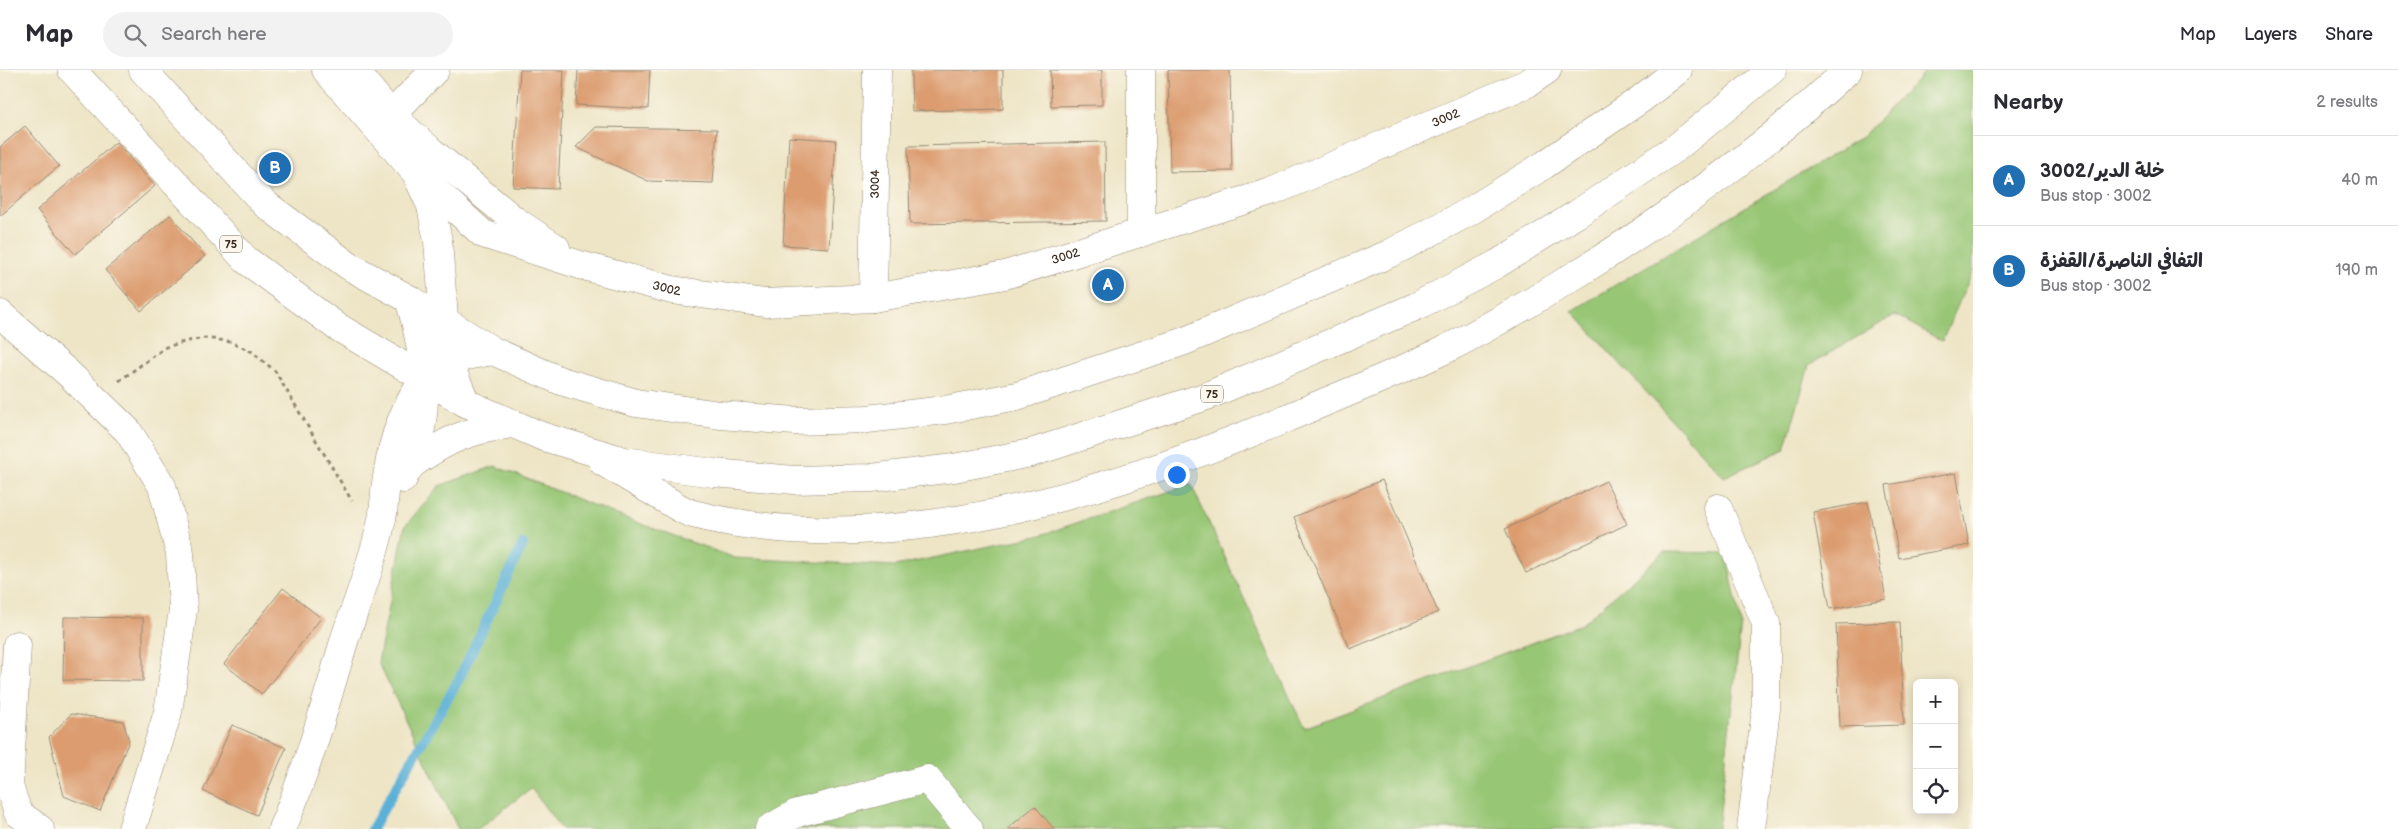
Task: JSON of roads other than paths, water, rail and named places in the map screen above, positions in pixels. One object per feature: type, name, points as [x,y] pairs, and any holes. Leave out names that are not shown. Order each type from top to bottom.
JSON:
[{"type":"main road","name":"75","points":[[72,70],[246,260],[336,326],[425,380],[466,403],[513,424],[624,460],[714,473],[794,480],[862,478],[954,468],[1032,453],[1207,396],[1417,306],[1497,264],[1577,214],[1677,147],[1772,70]]},
{"type":"main road","points":[[142,70],[265,204],[349,266],[409,299],[493,351],[561,380],[636,403],[796,421],[867,419],[945,410],[1017,396],[1185,341],[1391,253],[1467,213],[1544,165],[1642,99],[1678,70]]},
{"type":"main road","name":"3002","points":[[326,70],[415,172],[482,234],[580,265],[672,290],[765,303],[873,298],[1005,275],[1271,192],[1532,74]]},
{"type":"main road","name":"3002","points":[[354,70],[391,115],[514,220],[580,265]]},
{"type":"main road","points":[[391,115],[434,70]]},
{"type":"main road","name":"3004","points":[[873,298],[877,70]]},
{"type":"main road","points":[[1141,70],[1141,233]]},
{"type":"main road","points":[[576,446],[689,513],[769,528],[875,530],[962,519],[1044,503],[1225,444],[1439,352],[1522,308],[1605,257],[1708,188],[1801,114],[1848,70]]},
{"type":"main road","points":[[415,172],[431,206],[436,228],[440,256],[444,322],[450,361],[466,403]]},
{"type":"main road","points":[[379,529],[411,466],[423,420],[425,380],[418,328],[409,299]]},
{"type":"main road","points":[[0,314],[128,431],[162,486],[180,553],[183,610],[168,712],[132,829]]},
{"type":"main road","points":[[282,829],[300,784],[379,529],[386,478],[399,425],[408,404],[425,380],[437,368],[450,361],[493,351]]},
{"type":"main road","points":[[411,466],[437,447],[457,437],[478,429],[513,424]]},
{"type":"main road","points":[[1718,508],[1766,623],[1766,709],[1751,829]]},
{"type":"main road","points":[[17,645],[9,786],[18,813],[40,829]]},
{"type":"main road","points":[[769,829],[797,813],[927,779],[969,829]]},
{"type":"waterway","points":[[372,829],[459,679],[523,544]]},
{"type":"place","name":"التفافي الناصرة/القفزة","points":[[275,168]]},
{"type":"place","name":"خلة الدير/3002","points":[[1108,285]]}]
